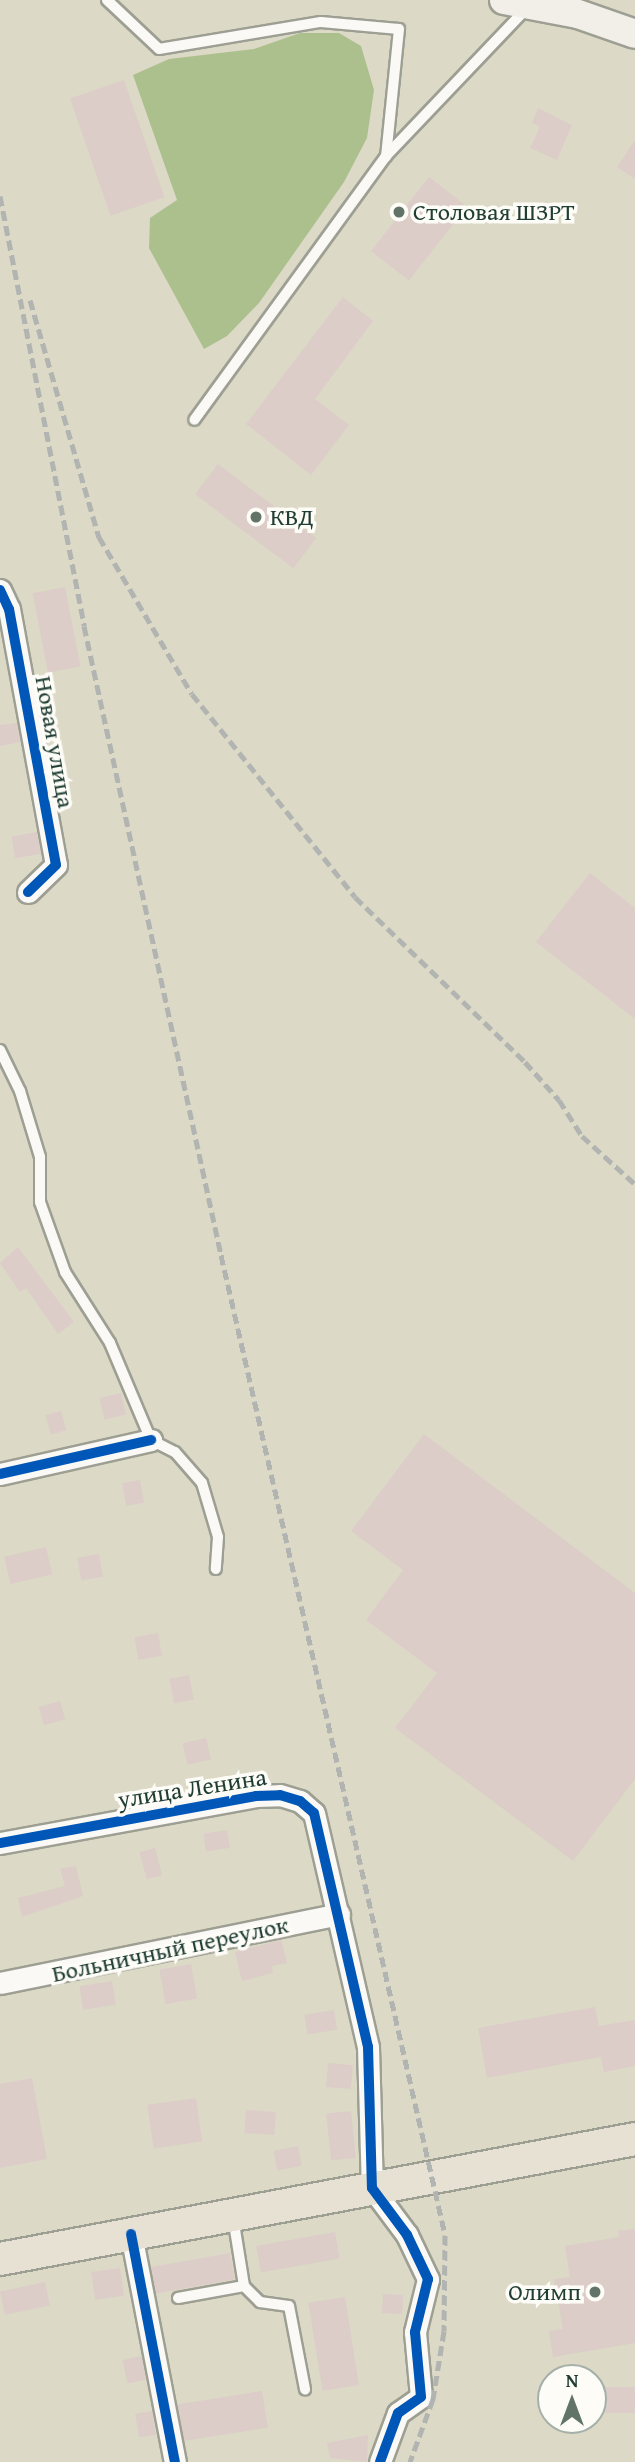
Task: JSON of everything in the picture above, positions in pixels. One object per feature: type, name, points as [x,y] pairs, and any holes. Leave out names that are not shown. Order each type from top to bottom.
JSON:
[{"type":"main road","points":[[523,1],[578,14],[635,34]]},
{"type":"main road","points":[[0,2259],[635,2139]]},
{"type":"street","name":"Новая улица","points":[[0,590],[14,634],[56,865],[29,892]]},
{"type":"street","points":[[0,1474],[151,1440]]},
{"type":"street","name":"улица Ленина","points":[[0,1843],[233,1799],[280,1795],[300,1801],[314,1813],[368,2048],[372,2188]]},
{"type":"street","name":"Больничный переулок","points":[[0,1983],[339,1914]]},
{"type":"street","points":[[372,2188],[407,2235],[428,2278],[415,2332],[421,2397],[398,2413],[380,2462]]},
{"type":"street","points":[[131,2234],[175,2462]]},
{"type":"lane","points":[[107,0],[159,49],[321,22],[399,29],[386,156]]},
{"type":"lane","points":[[194,420],[386,156],[523,1]]},
{"type":"lane","points":[[0,1050],[20,1091],[40,1157],[40,1202],[65,1272],[110,1343],[151,1440],[175,1452],[202,1483],[218,1537],[216,1569]]},
{"type":"lane","points":[[232,2215],[244,2286],[260,2302],[289,2306],[305,2389]]},
{"type":"lane","points":[[177,2298],[244,2286]]},
{"type":"green space","points":[[300,33],[339,33],[361,46],[374,90],[367,138],[344,182],[259,303],[227,336],[204,349],[149,248],[150,218],[177,200],[133,75],[169,59],[254,49]]},
{"type":"building","points":[[124,80],[164,197],[110,216],[70,99]]},
{"type":"building","points":[[538,108],[572,125],[557,160],[530,148],[540,127],[532,123]]},
{"type":"building","points":[[635,140],[635,179],[617,167]]},
{"type":"building","points":[[429,177],[467,207],[409,281],[371,251]]},
{"type":"building","points":[[343,297],[373,321],[315,399],[349,425],[311,475],[246,424]]},
{"type":"building","name":"КВД","points":[[218,464],[316,538],[293,568],[195,494]]},
{"type":"building","points":[[65,587],[80,667],[48,673],[33,593]]},
{"type":"building","points":[[17,723],[20,742],[0,746],[0,725]]},
{"type":"building","points":[[37,832],[41,854],[15,858],[11,837]]},
{"type":"building","points":[[590,873],[635,908],[635,1019],[536,942]]},
{"type":"building","points":[[18,1247],[74,1322],[58,1334],[26,1288],[20,1292],[0,1263]]},
{"type":"building","points":[[121,1393],[126,1414],[105,1419],[100,1398]]},
{"type":"building","points":[[61,1411],[66,1430],[51,1434],[46,1415]]},
{"type":"building","points":[[424,1434],[635,1593],[635,1779],[573,1861],[395,1728],[437,1673],[366,1620],[403,1570],[351,1531]]},
{"type":"building","points":[[140,1480],[144,1503],[126,1506],[122,1483]]},
{"type":"building","points":[[46,1547],[52,1574],[10,1584],[4,1557]]},
{"type":"building","points":[[99,1554],[103,1577],[81,1580],[77,1558]]},
{"type":"building","points":[[158,1633],[162,1656],[138,1660],[134,1637]]},
{"type":"building","points":[[189,1675],[194,1700],[174,1703],[169,1679]]},
{"type":"building","points":[[60,1701],[65,1719],[44,1725],[39,1707]]},
{"type":"building","points":[[206,1738],[211,1759],[188,1765],[183,1743]]},
{"type":"building","points":[[227,1830],[230,1848],[206,1852],[203,1834]]},
{"type":"building","points":[[155,1848],[162,1875],[147,1879],[140,1852]]},
{"type":"building","points":[[76,1866],[83,1896],[22,1917],[18,1898],[65,1886],[60,1869]]},
{"type":"building","points":[[281,1940],[287,1963],[272,1966],[273,1973],[242,1981],[235,1952]]},
{"type":"building","points":[[191,1964],[197,1998],[166,2004],[159,1970]]},
{"type":"building","points":[[112,1981],[116,2005],[83,2010],[79,1986]]},
{"type":"building","points":[[595,2007],[599,2026],[635,2020],[635,2066],[604,2072],[601,2057],[487,2078],[478,2028]]},
{"type":"building","points":[[334,2010],[337,2030],[307,2034],[304,2015]]},
{"type":"building","points":[[328,2063],[353,2065],[351,2089],[326,2087]]},
{"type":"building","points":[[32,2078],[47,2159],[0,2168],[0,2084]]},
{"type":"building","points":[[196,2098],[202,2142],[154,2148],[147,2105]]},
{"type":"building","points":[[246,2110],[276,2112],[274,2135],[244,2133]]},
{"type":"building","points":[[351,2111],[356,2158],[331,2160],[326,2114]]},
{"type":"building","points":[[298,2146],[302,2166],[277,2170],[273,2151]]},
{"type":"building","name":"Олимп","points":[[635,2229],[635,2343],[553,2357],[549,2331],[563,2329],[554,2279],[570,2277],[565,2246],[619,2237],[618,2231]]},
{"type":"building","points":[[335,2232],[340,2259],[261,2272],[256,2246]]},
{"type":"building","points":[[230,2253],[235,2280],[156,2293],[151,2267]]},
{"type":"building","points":[[120,2268],[124,2296],[95,2300],[91,2272]]},
{"type":"building","points":[[45,2282],[50,2305],[5,2315],[0,2292]]},
{"type":"building","points":[[383,2294],[403,2295],[402,2314],[382,2313]]},
{"type":"building","points":[[345,2297],[359,2385],[322,2391],[308,2303]]},
{"type":"building","points":[[141,2356],[146,2379],[127,2383],[122,2360]]},
{"type":"building","points":[[607,2387],[635,2387],[635,2413],[607,2413]]},
{"type":"building","points":[[262,2391],[268,2428],[183,2441],[177,2404]]},
{"type":"building","points":[[152,2411],[156,2435],[139,2437],[135,2414]]},
{"type":"building","points":[[368,2435],[367,2462],[330,2458],[327,2443]]},
{"type":"railway","points":[[0,196],[84,626],[221,1255],[445,2235],[444,2331],[433,2399],[410,2462]]},
{"type":"railway","points":[[30,300],[99,537],[192,694],[355,897],[525,1062],[559,1100],[582,1136],[635,1184]]},
{"type":"cycle path","points":[[0,590],[9,609],[56,865],[28,892]]},
{"type":"cycle path","points":[[0,1474],[151,1440]]},
{"type":"cycle path","points":[[0,1843],[256,1796],[280,1795],[300,1801],[314,1813],[368,2047],[372,2188],[407,2235],[428,2279],[415,2332],[421,2397],[398,2413],[380,2462]]},
{"type":"cycle path","points":[[131,2234],[175,2462]]},
{"type":"place","name":"Столовая ШЗРТ","points":[[399,212]]},
{"type":"place","name":"КВД","points":[[256,517]]},
{"type":"place","name":"Олимп","points":[[595,2292]]}]
